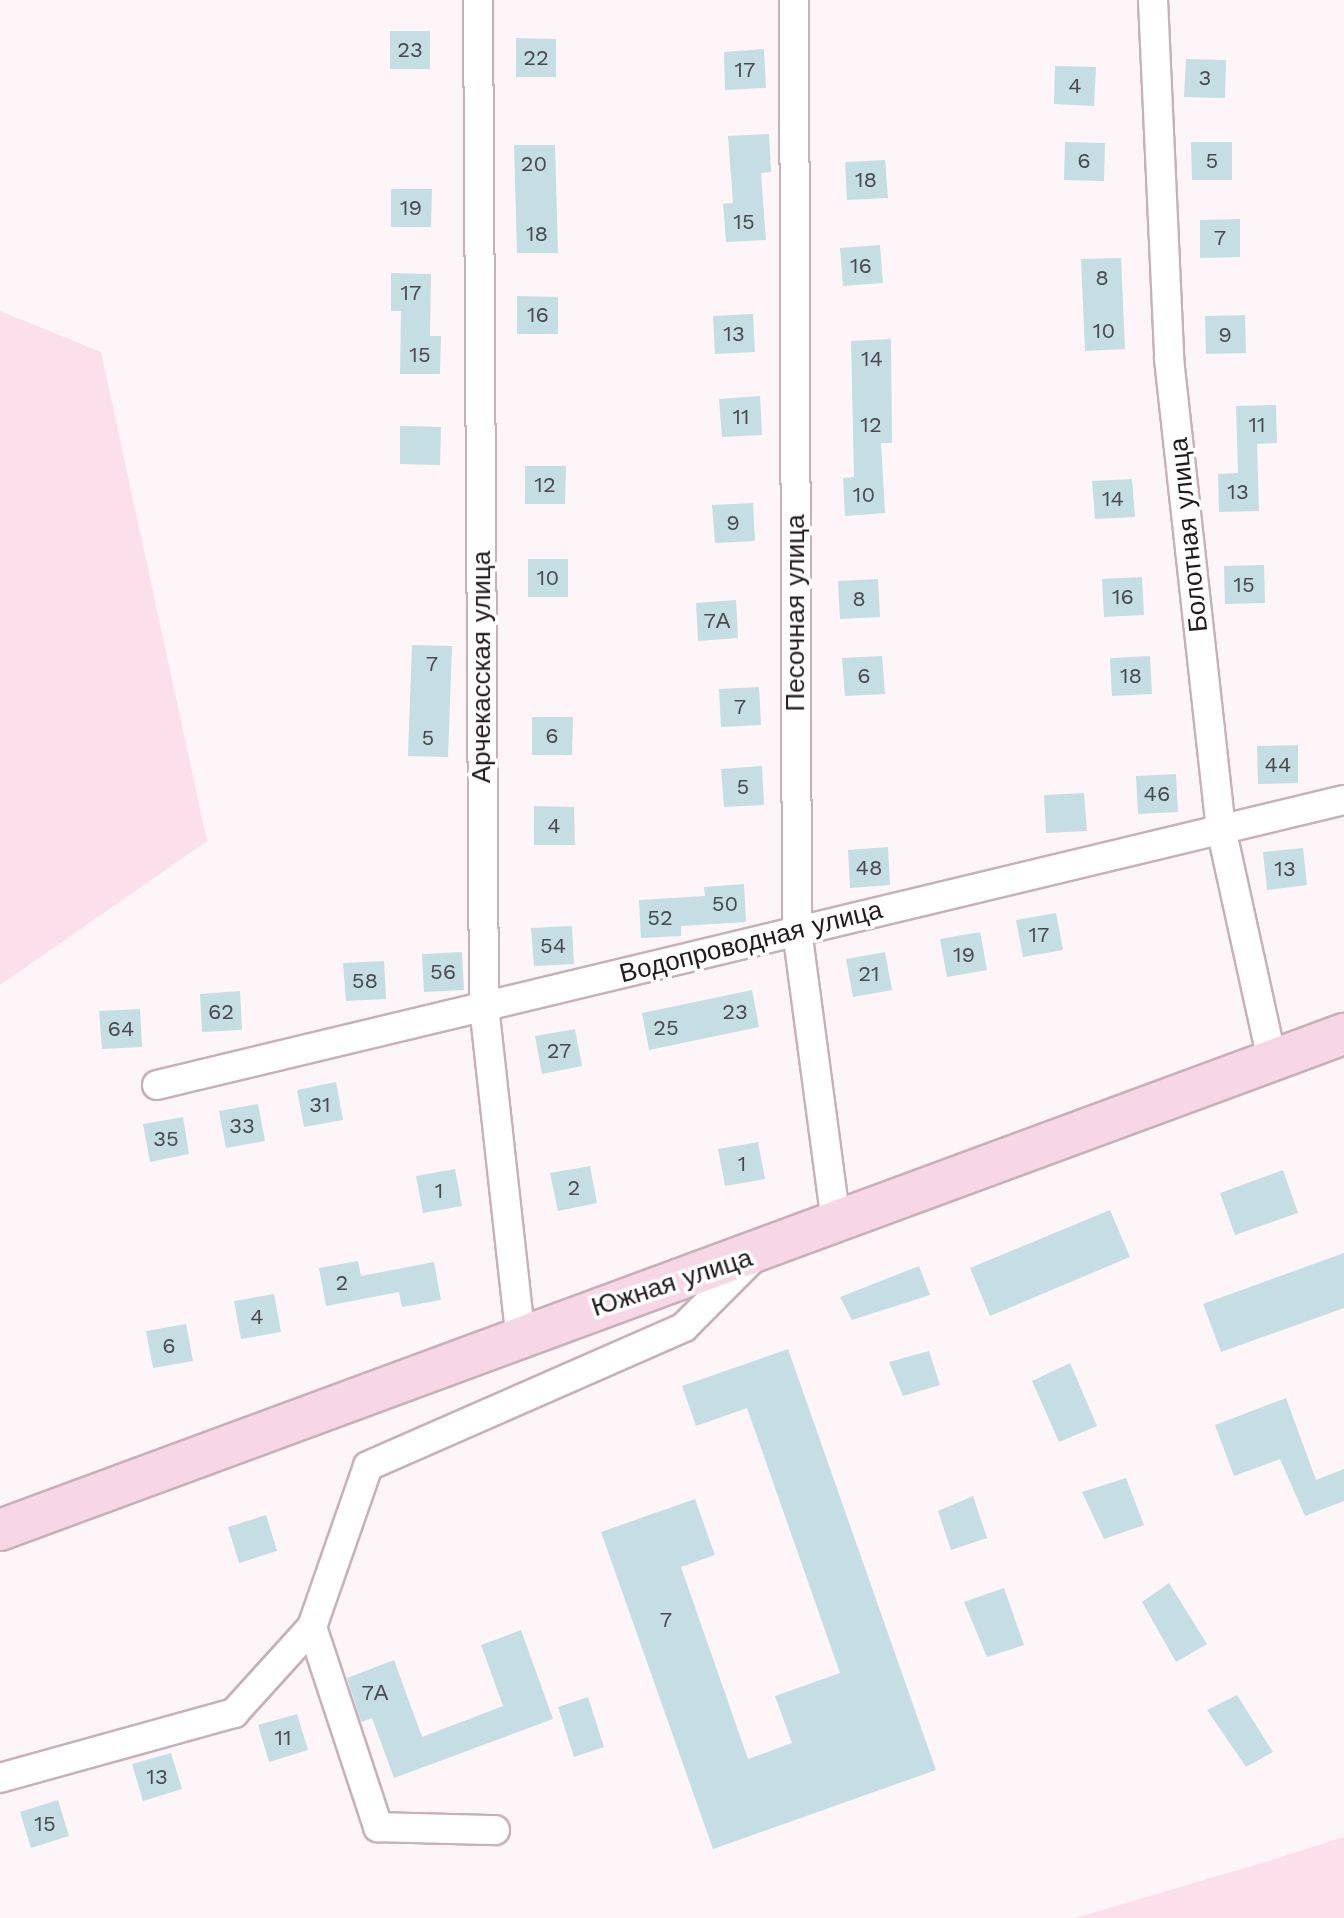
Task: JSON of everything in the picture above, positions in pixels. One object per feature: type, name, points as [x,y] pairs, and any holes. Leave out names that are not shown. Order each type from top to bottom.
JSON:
[{"type":"street","name":"Арчекасская улица","points":[[478,0],[484,1006],[520,1333]]},
{"type":"street","name":"Песочная улица","points":[[794,0],[797,930],[836,1224]]},
{"type":"street","name":"Болотная улица","points":[[1153,0],[1169,359],[1221,828],[1273,1064]]},
{"type":"street","name":"Водопроводная улица","points":[[157,1085],[1344,800]]},
{"type":"street","name":"Южная улица","points":[[0,1530],[520,1333],[753,1258],[836,1224],[1273,1064],[1344,1034]]},
{"type":"street","points":[[0,1778],[234,1713],[312,1627],[368,1466],[684,1327],[753,1258]]},
{"type":"street","points":[[312,1627],[378,1827],[495,1830]]},
{"type":"shaded area","points":[[0,311],[101,352],[207,841],[0,985]]},
{"type":"shaded area","points":[[1344,1837],[1344,1918],[1075,1918],[1275,1859]]},
{"type":"building","points":[[390,31],[430,31],[430,69],[390,69]]},
{"type":"building","points":[[516,38],[556,39],[556,77],[516,77]]},
{"type":"building","points":[[764,49],[766,88],[725,90],[724,52]]},
{"type":"building","points":[[1186,59],[1226,60],[1225,98],[1184,97]]},
{"type":"building","points":[[1055,66],[1096,67],[1094,106],[1054,104]]},
{"type":"building","points":[[769,134],[771,172],[761,173],[766,240],[726,242],[723,204],[733,203],[728,136]]},
{"type":"building","points":[[1065,142],[1105,143],[1104,181],[1064,180]]},
{"type":"building","points":[[1191,142],[1232,142],[1232,180],[1192,180]]},
{"type":"building","points":[[514,145],[555,145],[558,253],[517,253]]},
{"type":"building","points":[[885,160],[888,198],[847,200],[845,162]]},
{"type":"building","points":[[391,189],[432,189],[431,227],[391,227]]},
{"type":"building","points":[[1240,219],[1240,257],[1200,258],[1200,220]]},
{"type":"building","points":[[880,245],[883,283],[843,286],[840,248]]},
{"type":"building","points":[[1121,258],[1125,349],[1085,351],[1081,259]]},
{"type":"building","points":[[391,273],[431,274],[430,336],[441,336],[440,374],[400,374],[401,311],[391,311]]},
{"type":"building","points":[[517,296],[558,297],[558,334],[517,334]]},
{"type":"building","points":[[753,314],[755,352],[715,354],[713,316]]},
{"type":"building","points":[[1245,315],[1246,353],[1206,354],[1205,316]]},
{"type":"building","points":[[891,339],[892,443],[881,443],[885,513],[845,516],[843,478],[854,477],[851,341]]},
{"type":"building","points":[[760,396],[762,435],[722,437],[719,399]]},
{"type":"building","points":[[1276,405],[1277,443],[1257,444],[1259,511],[1219,512],[1218,474],[1238,473],[1236,406]]},
{"type":"building","points":[[400,426],[441,427],[440,465],[400,464]]},
{"type":"building","points":[[525,466],[566,466],[565,504],[525,504]]},
{"type":"building","points":[[1132,479],[1135,517],[1095,519],[1092,481]]},
{"type":"building","points":[[753,503],[755,541],[715,543],[712,505]]},
{"type":"building","points":[[528,559],[568,559],[568,597],[528,597]]},
{"type":"building","points":[[1264,565],[1265,603],[1225,604],[1224,566]]},
{"type":"building","points":[[1142,577],[1144,615],[1104,617],[1102,579]]},
{"type":"building","points":[[878,579],[880,617],[840,619],[838,581]]},
{"type":"building","points":[[736,600],[738,638],[698,641],[696,603]]},
{"type":"building","points":[[412,645],[452,646],[448,757],[408,756]]},
{"type":"building","points":[[882,656],[885,694],[845,696],[842,658]]},
{"type":"building","points":[[1150,656],[1152,694],[1112,696],[1110,658]]},
{"type":"building","points":[[759,687],[761,725],[721,727],[719,689]]},
{"type":"building","points":[[532,717],[573,717],[572,755],[532,755]]},
{"type":"building","points":[[1298,745],[1298,783],[1258,784],[1257,746]]},
{"type":"building","points":[[762,766],[764,805],[724,807],[721,769]]},
{"type":"building","points":[[1176,774],[1178,812],[1138,814],[1136,776]]},
{"type":"building","points":[[1084,793],[1087,831],[1046,833],[1044,795]]},
{"type":"building","points":[[534,806],[574,807],[575,845],[534,845]]},
{"type":"building","points":[[888,847],[890,885],[850,888],[848,850]]},
{"type":"building","points":[[1303,848],[1307,885],[1267,890],[1263,852]]},
{"type":"building","points":[[744,884],[746,922],[681,926],[681,936],[641,938],[639,900],[705,896],[704,887]]},
{"type":"building","points":[[1056,913],[1063,950],[1023,957],[1016,920]]},
{"type":"building","points":[[572,926],[574,964],[534,966],[531,928]]},
{"type":"building","points":[[980,932],[987,970],[947,977],[940,939]]},
{"type":"building","points":[[462,952],[464,990],[424,992],[422,954]]},
{"type":"building","points":[[885,952],[892,990],[853,997],[846,959]]},
{"type":"building","points":[[384,961],[386,999],[346,1001],[343,963]]},
{"type":"building","points":[[752,990],[759,1027],[649,1050],[642,1013]]},
{"type":"building","points":[[240,991],[242,1030],[202,1032],[200,994]]},
{"type":"building","points":[[140,1009],[142,1047],[102,1049],[99,1011]]},
{"type":"building","points":[[575,1029],[582,1066],[542,1074],[535,1036]]},
{"type":"building","points":[[336,1082],[343,1120],[304,1127],[297,1090]]},
{"type":"building","points":[[258,1104],[265,1141],[226,1148],[219,1111]]},
{"type":"building","points":[[183,1117],[189,1154],[150,1162],[143,1124]]},
{"type":"building","points":[[758,1142],[765,1179],[725,1186],[718,1149]]},
{"type":"building","points":[[590,1166],[597,1203],[558,1211],[550,1173]]},
{"type":"building","points":[[455,1169],[462,1206],[423,1213],[416,1176]]},
{"type":"building","points":[[1283,1170],[1298,1213],[1235,1235],[1220,1193]]},
{"type":"building","points":[[1110,1210],[1130,1257],[990,1316],[970,1268]]},
{"type":"building","points":[[1344,1253],[1344,1308],[1221,1352],[1203,1304]]},
{"type":"building","points":[[358,1261],[361,1276],[434,1262],[441,1300],[402,1307],[399,1292],[326,1306],[319,1268]]},
{"type":"building","points":[[919,1266],[930,1295],[852,1320],[840,1297]]},
{"type":"building","points":[[274,1294],[281,1332],[241,1339],[234,1301]]},
{"type":"building","points":[[186,1324],[193,1361],[153,1368],[146,1331]]},
{"type":"building","points":[[788,1349],[936,1770],[713,1849],[601,1532],[695,1499],[715,1555],[681,1567],[748,1759],[792,1743],[775,1696],[840,1673],[747,1408],[696,1426],[682,1386]]},
{"type":"building","points":[[929,1351],[940,1385],[903,1396],[889,1362]]},
{"type":"building","points":[[1070,1363],[1097,1426],[1059,1442],[1032,1381]]},
{"type":"building","points":[[1286,1398],[1316,1480],[1344,1469],[1344,1501],[1305,1516],[1280,1459],[1234,1476],[1215,1425]]},
{"type":"building","points":[[1126,1478],[1144,1525],[1104,1539],[1082,1492]]},
{"type":"building","points":[[973,1496],[987,1538],[951,1550],[938,1511]]},
{"type":"building","points":[[266,1515],[277,1551],[239,1563],[228,1527]]},
{"type":"building","points":[[1169,1583],[1207,1644],[1176,1662],[1142,1602]]},
{"type":"building","points":[[1004,1588],[1024,1645],[987,1657],[964,1602]]},
{"type":"building","points":[[521,1630],[553,1719],[394,1778],[372,1718],[361,1722],[347,1678],[394,1660],[422,1737],[503,1706],[481,1645]]},
{"type":"building","points":[[1237,1695],[1273,1752],[1246,1767],[1207,1710]]},
{"type":"building","points":[[588,1697],[604,1747],[574,1757],[558,1707]]},
{"type":"building","points":[[297,1714],[308,1750],[269,1762],[258,1725]]},
{"type":"building","points":[[171,1753],[182,1789],[143,1801],[132,1764]]},
{"type":"building","points":[[58,1800],[69,1836],[31,1848],[20,1812]]}]
